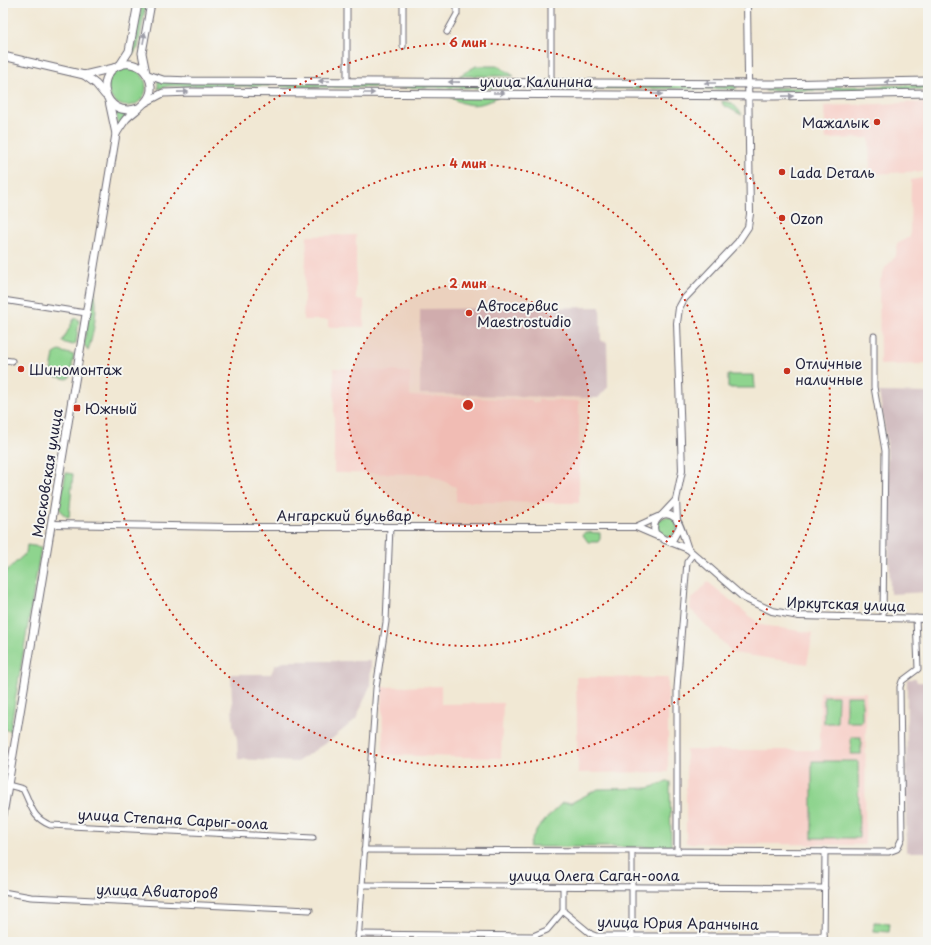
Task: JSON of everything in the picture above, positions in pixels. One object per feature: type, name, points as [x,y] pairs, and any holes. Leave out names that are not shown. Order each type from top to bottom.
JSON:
[{"type":"main road","points":[[108,100],[105,93],[105,81],[108,75],[118,66],[129,51],[138,3]]},
{"type":"main road","points":[[84,74],[96,84],[108,100],[122,110],[138,108],[146,102],[151,90],[142,53],[150,3]]},
{"type":"main road","points":[[3,56],[84,74],[133,64],[147,74]]},
{"type":"main road","name":"улица Калинина","points":[[147,74],[173,81],[749,84],[928,81]]},
{"type":"main road","points":[[272,81],[272,92]]},
{"type":"main road","points":[[528,93],[529,83]]},
{"type":"main road","name":"улица Калинина","points":[[146,102],[155,96],[173,92],[528,93],[749,96],[928,93]]},
{"type":"main road","name":"Московская улица","points":[[3,815],[116,134],[108,100]]},
{"type":"main road","name":"Московская улица","points":[[116,134],[126,119],[138,108]]},
{"type":"street","points":[[347,3],[347,82]]},
{"type":"street","points":[[403,3],[403,46]]},
{"type":"street","points":[[447,32],[457,14],[457,3]]},
{"type":"street","points":[[551,3],[551,83]]},
{"type":"street","points":[[676,500],[660,516],[654,525],[657,537],[665,540],[673,539],[679,528],[676,500],[682,471],[678,316],[684,300],[738,242],[748,227],[751,208],[747,3]]},
{"type":"street","points":[[3,300],[86,313]]},
{"type":"street","points":[[874,336],[874,387],[885,451],[883,618]]},
{"type":"street","points":[[3,360],[12,362]]},
{"type":"street","points":[[660,516],[671,515],[677,520]]},
{"type":"street","name":"Ангарский бульвар","points":[[51,524],[70,526],[636,527],[660,516]]},
{"type":"street","points":[[358,942],[378,672],[386,622],[390,527]]},
{"type":"street","name":"Ангарский бульвар","points":[[636,527],[657,537]]},
{"type":"street","name":"Иркутская улица","points":[[679,528],[690,552]]},
{"type":"street","name":"Иркутская улица","points":[[665,540],[690,552],[744,598],[772,611],[799,616],[928,618]]},
{"type":"street","points":[[678,851],[677,688],[687,562],[690,552]]},
{"type":"street","points":[[364,850],[889,852],[897,849],[902,838],[900,687],[902,681],[918,669],[916,618]]},
{"type":"street","name":"улица Степана Сарыг-оола","points":[[8,785],[23,789],[36,816],[40,821],[50,825],[313,838]]},
{"type":"street","points":[[824,939],[826,851]]},
{"type":"street","points":[[632,852],[632,939]]},
{"type":"street","name":"улица Олега Саган-оола","points":[[362,885],[632,888],[825,888]]},
{"type":"street","points":[[358,934],[533,936],[547,930],[563,911],[563,887]]},
{"type":"street","name":"улица Авиаторов","points":[[3,892],[31,897],[310,910]]},
{"type":"street","name":"улица Юрия Аранчына","points":[[563,911],[591,934],[632,939],[824,939]]},
{"type":"shaded area","name":"Мажалык","points":[[928,102],[928,171],[870,174],[869,138],[826,139],[824,106]]},
{"type":"shaded area","points":[[928,177],[928,364],[880,365],[879,284],[885,268],[896,256],[897,244],[910,237],[911,180]]},
{"type":"shaded area","points":[[356,235],[356,299],[364,300],[364,327],[328,327],[328,320],[303,320],[307,236]]},
{"type":"shaded area","points":[[600,307],[601,341],[607,342],[608,387],[598,398],[420,394],[420,309]]},
{"type":"shaded area","points":[[334,368],[410,372],[410,396],[532,400],[532,402],[538,403],[538,400],[579,401],[579,503],[456,502],[456,487],[428,474],[334,473]]},
{"type":"shaded area","points":[[879,392],[928,393],[928,592],[890,594],[887,443]]},
{"type":"shaded area","points":[[708,582],[761,625],[813,633],[807,664],[733,653],[690,609],[691,600]]},
{"type":"shaded area","points":[[287,661],[371,661],[370,686],[356,719],[333,738],[297,762],[238,759],[237,739],[233,725],[231,674],[271,674],[275,665]]},
{"type":"shaded area","points":[[576,677],[668,678],[668,772],[578,773]]},
{"type":"shaded area","points":[[907,679],[916,679],[917,682],[928,682],[928,852],[906,852]]},
{"type":"shaded area","points":[[441,686],[441,704],[503,703],[501,758],[383,755],[382,687]]},
{"type":"shaded area","points":[[820,692],[866,692],[865,845],[686,843],[686,750],[820,750]]},
{"type":"green space","points":[[142,3],[146,3],[138,48],[133,54]]},
{"type":"green space","points":[[476,66],[498,66],[514,76],[459,76]]},
{"type":"green space","points":[[123,68],[131,68],[141,73],[145,80],[145,94],[141,101],[131,106],[123,106],[113,101],[111,98],[108,91],[108,83],[113,73],[116,71]]},
{"type":"green space","points":[[158,80],[269,83],[269,86],[168,86],[158,89]]},
{"type":"green space","points":[[281,83],[528,84],[528,88],[281,87]]},
{"type":"green space","points":[[538,85],[737,85],[736,89],[537,88]]},
{"type":"green space","points":[[928,85],[928,89],[765,91],[766,88]]},
{"type":"green space","points":[[499,96],[492,100],[474,105],[457,101],[450,97]]},
{"type":"green space","points":[[722,101],[732,103],[742,114],[723,105]]},
{"type":"green space","points":[[116,110],[127,113],[118,127]]},
{"type":"green space","points":[[93,288],[95,294],[96,311],[94,328],[88,351],[84,344]]},
{"type":"green space","points":[[77,318],[79,321],[76,343],[73,345],[62,342],[74,319]]},
{"type":"green space","points":[[59,351],[74,355],[70,377],[67,379],[54,376],[51,371],[54,354]]},
{"type":"green space","points":[[728,375],[754,375],[755,388],[728,388]]},
{"type":"green space","points":[[66,473],[73,474],[69,518],[63,514],[59,507]]},
{"type":"green space","points":[[667,517],[674,520],[677,527],[674,534],[667,537],[660,534],[657,527],[660,520]]},
{"type":"green space","points":[[585,532],[600,533],[600,539],[598,542],[588,542],[583,535]]},
{"type":"green space","points":[[27,545],[41,547],[10,731],[3,729],[3,574],[26,553]]},
{"type":"green space","points":[[824,696],[838,696],[837,723],[824,723]]},
{"type":"green space","points":[[846,696],[862,696],[862,722],[846,722]]},
{"type":"green space","points":[[851,737],[861,737],[861,754],[851,754]]},
{"type":"green space","points":[[812,761],[858,761],[859,838],[812,838]]},
{"type":"green space","points":[[670,782],[671,847],[529,847],[538,828],[562,803],[571,803],[598,789],[649,788]]},
{"type":"green space","points":[[874,922],[890,923],[889,932],[874,931]]},
{"type":"place","name":"Мажалык","points":[[877,122]]},
{"type":"place","name":"Lada Dеталь","points":[[782,172]]},
{"type":"place","name":"Ozon","points":[[782,218]]},
{"type":"place","name":"Автосервис Maestrostudio","points":[[469,313]]},
{"type":"place","name":"Шиномонтаж","points":[[21,369]]},
{"type":"place","name":"Отличные наличные","points":[[787,371]]},
{"type":"place","name":"Южный","points":[[77,408]]}]
